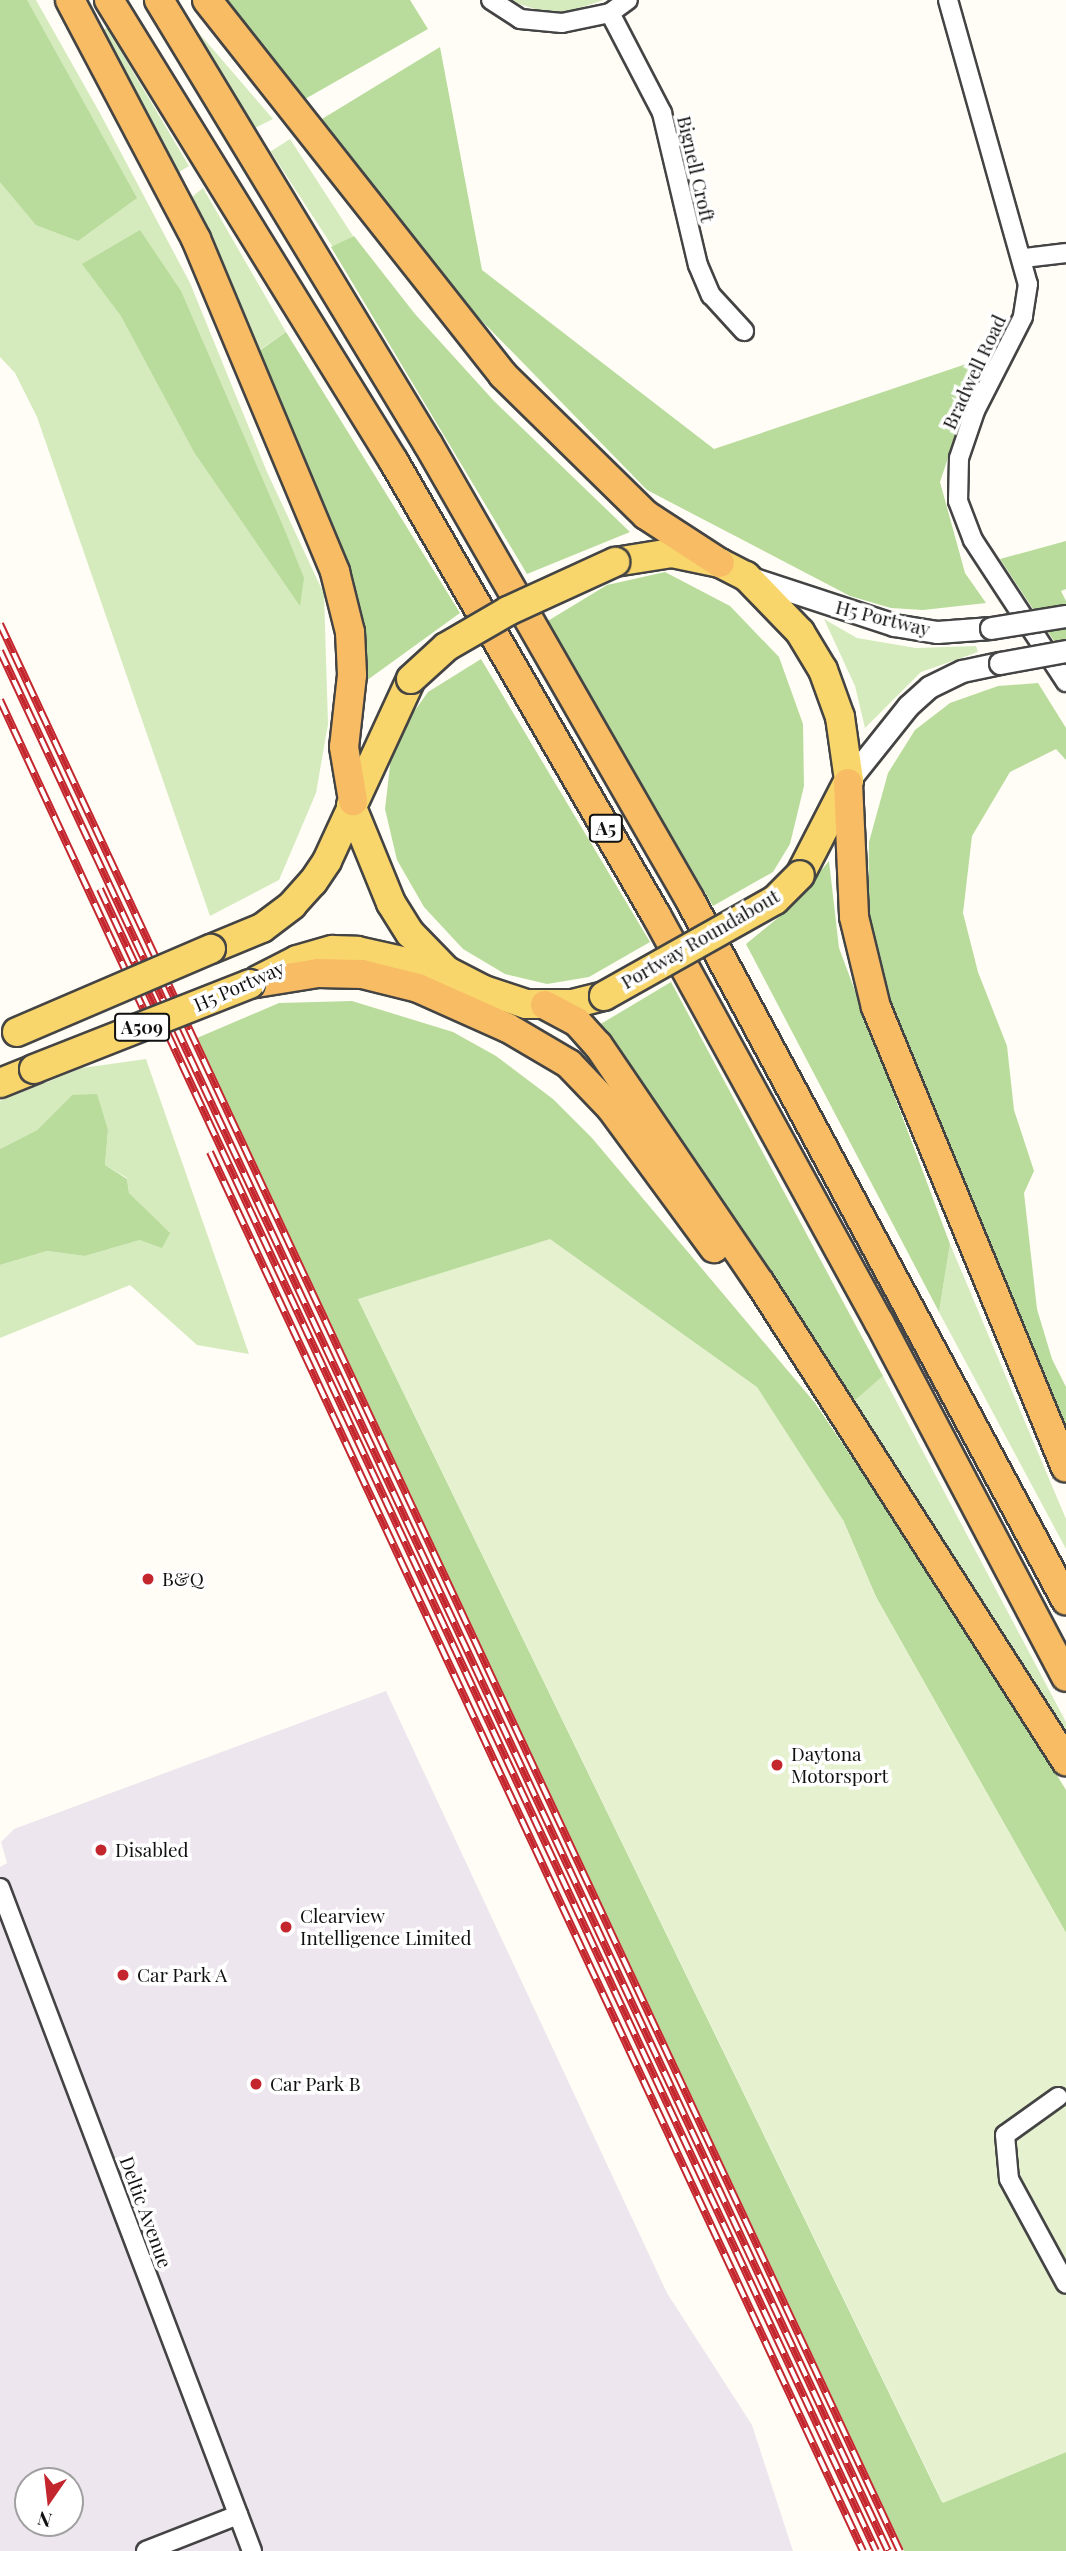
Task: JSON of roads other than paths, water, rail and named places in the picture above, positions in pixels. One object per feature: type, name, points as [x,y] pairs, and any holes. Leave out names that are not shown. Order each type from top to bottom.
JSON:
[{"type":"highway","points":[[70,0],[196,239],[335,572],[350,632],[352,675],[344,747],[352,803]]},
{"type":"highway","name":"A5","points":[[109,0],[394,462],[656,915],[879,1322],[1066,1678]]},
{"type":"highway","name":"A5","points":[[159,0],[428,444],[684,888],[1066,1600]]},
{"type":"highway","points":[[207,0],[503,375],[646,515],[720,563]]},
{"type":"highway","points":[[848,781],[854,916],[876,1007],[1066,1467]]},
{"type":"highway","points":[[250,984],[318,973],[373,977],[418,988],[508,1028],[569,1064],[611,1108],[847,1422]]},
{"type":"highway","points":[[545,1005],[577,1022],[598,1045],[760,1283],[1066,1761]]},
{"type":"main road","points":[[352,803],[411,679],[446,647],[488,622],[615,562],[672,553],[720,563],[746,576],[800,632],[823,670],[840,717],[848,781]]},
{"type":"main road","name":"Portway Roundabout","points":[[352,803],[391,903],[411,933],[447,971],[505,998],[545,1005],[604,996],[775,900],[800,875],[848,781]]},
{"type":"main road","name":"A509","points":[[8,1035],[262,928],[292,905],[327,861],[352,803]]},
{"type":"main road","name":"H5 Portway","points":[[0,1083],[250,984],[297,960],[333,950],[370,953],[447,971]]},
{"type":"street","points":[[491,0],[520,19],[562,23],[610,13],[628,0]]},
{"type":"street","name":"Bradwell Road","points":[[948,0],[1024,258],[1028,285],[1023,317],[975,411],[959,458],[958,501],[973,540],[1066,682]]},
{"type":"street","name":"Bignell Croft","points":[[610,13],[662,113],[698,265],[711,295],[744,331]]},
{"type":"street","points":[[1024,258],[1066,253]]},
{"type":"street","name":"H5 Portway","points":[[746,576],[894,625],[937,632],[991,628],[1066,616]]},
{"type":"street","points":[[848,781],[908,706],[929,687],[962,671],[1066,651]]},
{"type":"street","name":"Deltic Avenue","points":[[0,1888],[6,1917],[252,2551]]},
{"type":"street","points":[[1058,2097],[1005,2135],[1009,2179],[1066,2284]]},
{"type":"street","points":[[146,2551],[238,2515]]},
{"type":"railway","points":[[0,624],[900,2551]]},
{"type":"railway","points":[[0,651],[888,2551]]},
{"type":"railway","points":[[0,700],[154,1032]]},
{"type":"railway","points":[[100,889],[876,2551]]},
{"type":"railway","points":[[210,1152],[863,2551]]},
{"type":"place","name":"B&Q","points":[[148,1579]]},
{"type":"place","name":"Daytona Motorsport","points":[[777,1765]]},
{"type":"place","name":"Disabled","points":[[101,1850]]},
{"type":"place","name":"Clearview Intelligence Limited","points":[[286,1927]]},
{"type":"place","name":"Car Park A","points":[[123,1975]]},
{"type":"place","name":"Car Park B","points":[[256,2084]]}]
